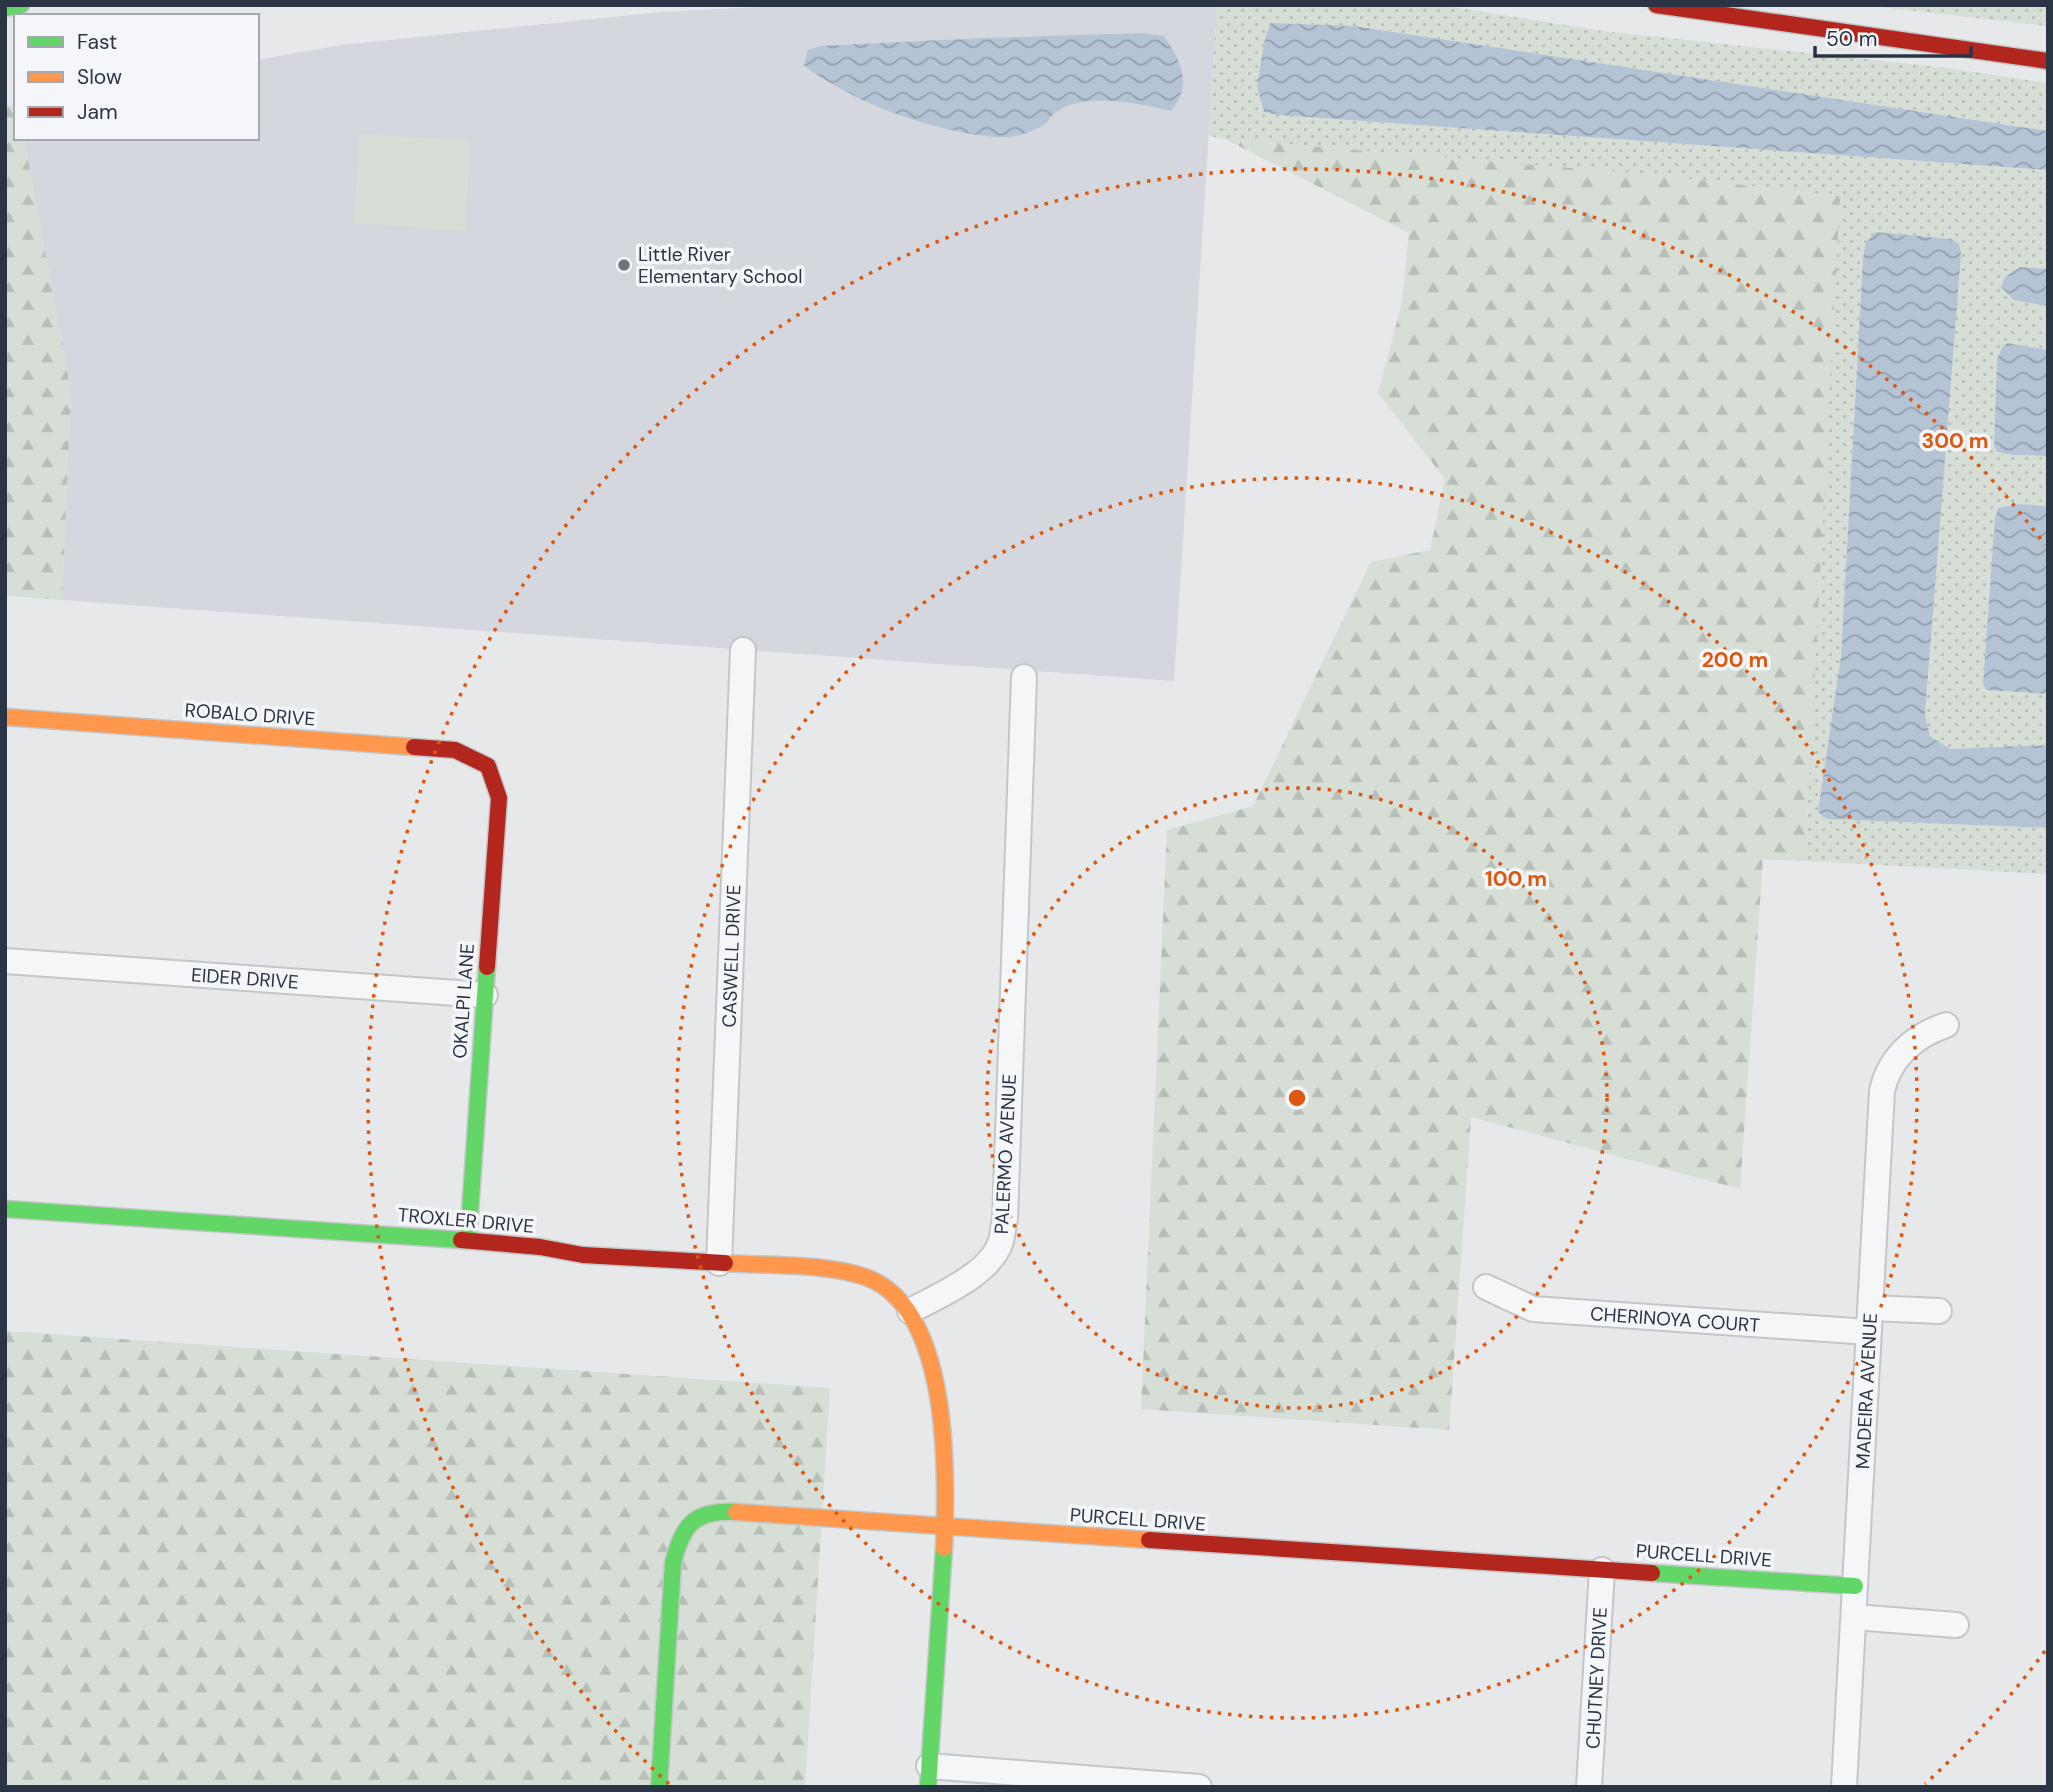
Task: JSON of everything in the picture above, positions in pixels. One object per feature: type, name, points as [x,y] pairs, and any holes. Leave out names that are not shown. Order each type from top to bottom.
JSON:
[{"type":"main road","points":[[5,8],[21,5]]},
{"type":"main road","points":[[1656,5],[2048,61]]},
{"type":"main road","points":[[1883,37],[2048,52]]},
{"type":"main road","name":"ROBALO DRIVE","points":[[5,717],[456,750],[488,766]]},
{"type":"main road","name":"OKALPI LANE","points":[[468,1241],[499,798],[488,766]]},
{"type":"main road","name":"TROXLER DRIVE","points":[[5,1209],[468,1241],[540,1247],[583,1255],[837,1270],[857,1273],[894,1292],[910,1311]]},
{"type":"main road","points":[[910,1311],[933,1373],[943,1429],[946,1477],[929,1776]]},
{"type":"main road","name":"PURCELL DRIVE","points":[[659,1787],[673,1563],[679,1536],[691,1521],[714,1511],[1856,1586]]},
{"type":"street","name":"CASWELL DRIVE","points":[[719,1263],[743,650]]},
{"type":"street","name":"PALERMO AVENUE","points":[[910,1311],[978,1271],[987,1263],[1000,1243],[1004,1219],[1024,677]]},
{"type":"street","name":"EIDER DRIVE","points":[[5,961],[485,995]]},
{"type":"street","name":"MADEIRA AVENUE","points":[[1844,1787],[1884,1080],[1897,1057],[1913,1042],[1927,1031],[1945,1025]]},
{"type":"street","name":"CHERINOYA COURT","points":[[1486,1287],[1533,1309],[1869,1332]]},
{"type":"street","points":[[1871,1308],[1939,1311]]},
{"type":"street","name":"CHUTNEY DRIVE","points":[[1589,1787],[1602,1570]]},
{"type":"street","points":[[1854,1617],[1956,1625]]},
{"type":"street","points":[[929,1776],[1199,1787]]},
{"type":"shaded area","name":"Little River Elementary School","points":[[799,5],[1217,5],[1174,681],[62,600],[71,392],[24,140],[259,140],[259,60],[341,45],[661,12]]},
{"type":"green space","points":[[1217,5],[1440,5],[1603,31],[1948,68],[2048,83],[2048,131],[1354,26],[1271,23],[1265,38],[1279,115],[2048,170],[2048,269],[2020,267],[2014,300],[2048,306],[2048,350],[2008,343],[1997,359],[1994,445],[2011,455],[2048,456],[2048,506],[2018,504],[1998,508],[1986,690],[2048,694],[2048,745],[1950,749],[1930,736],[1925,715],[1951,239],[1876,232],[1863,258],[1841,656],[1818,812],[1827,819],[2048,828],[2048,874],[1805,861],[1839,196],[1655,175],[1209,136]]},
{"type":"green space","points":[[1863,5],[2048,5],[2048,26]]},
{"type":"green space","points":[[14,105],[14,140],[24,140],[71,392],[62,600],[5,596],[5,107]]},
{"type":"green space","points":[[359,134],[471,141],[465,231],[354,223]]},
{"type":"green space","points":[[1225,139],[1655,175],[1840,196],[1805,861],[1763,859],[1740,1189],[1471,1117],[1449,1430],[1141,1409],[1167,830],[1253,806],[1371,562],[1430,550],[1445,479],[1378,393],[1402,302],[1409,233]]},
{"type":"green space","points":[[5,1331],[830,1388],[805,1787],[5,1787]]},
{"type":"water","points":[[1271,23],[1354,26],[2048,131],[2048,170],[1279,115],[1264,112],[1257,86],[1265,38]]},
{"type":"water","points":[[1141,33],[1164,36],[1179,64],[1182,91],[1171,111],[1112,101],[1081,102],[1056,112],[1038,128],[1010,137],[950,130],[906,117],[843,90],[804,66],[808,50],[820,46]]},
{"type":"water","points":[[1876,232],[1951,239],[1959,244],[1961,253],[1925,715],[1930,736],[1950,749],[2048,745],[2048,828],[1827,819],[1818,812],[1841,656],[1863,258],[1866,243]]},
{"type":"water","points":[[2020,267],[2048,269],[2048,306],[2014,300],[2001,287],[2005,277]]},
{"type":"water","points":[[2008,343],[2048,350],[2048,456],[1997,452],[1994,445],[1997,359],[2003,346]]},
{"type":"water","points":[[2018,504],[2048,506],[2048,694],[1986,690],[1983,684],[1995,519],[1998,508]]},
{"type":"traffic: fast","points":[[5,8],[21,5]]},
{"type":"traffic: fast","points":[[468,1241],[487,967]]},
{"type":"traffic: fast","points":[[5,1209],[461,1240]]},
{"type":"traffic: fast","points":[[659,1787],[673,1563],[681,1538],[692,1522],[710,1514],[736,1512]]},
{"type":"traffic: fast","points":[[928,1787],[944,1548]]},
{"type":"traffic: fast","points":[[1652,1573],[1855,1586]]},
{"type":"traffic: slow","points":[[5,717],[414,747]]},
{"type":"traffic: slow","points":[[725,1263],[798,1266],[852,1273],[868,1278],[895,1296],[915,1324],[929,1358],[938,1398],[945,1479],[944,1548]]},
{"type":"traffic: slow","points":[[736,1512],[1149,1540]]},
{"type":"traffic: jam","points":[[1656,5],[2048,61]]},
{"type":"traffic: jam","points":[[414,747],[455,750],[488,766],[499,798],[487,967]]},
{"type":"traffic: jam","points":[[461,1240],[540,1247],[583,1255],[725,1263]]},
{"type":"traffic: jam","points":[[1149,1540],[1652,1573]]},
{"type":"place","name":"Little River Elementary School","points":[[624,265]]}]
